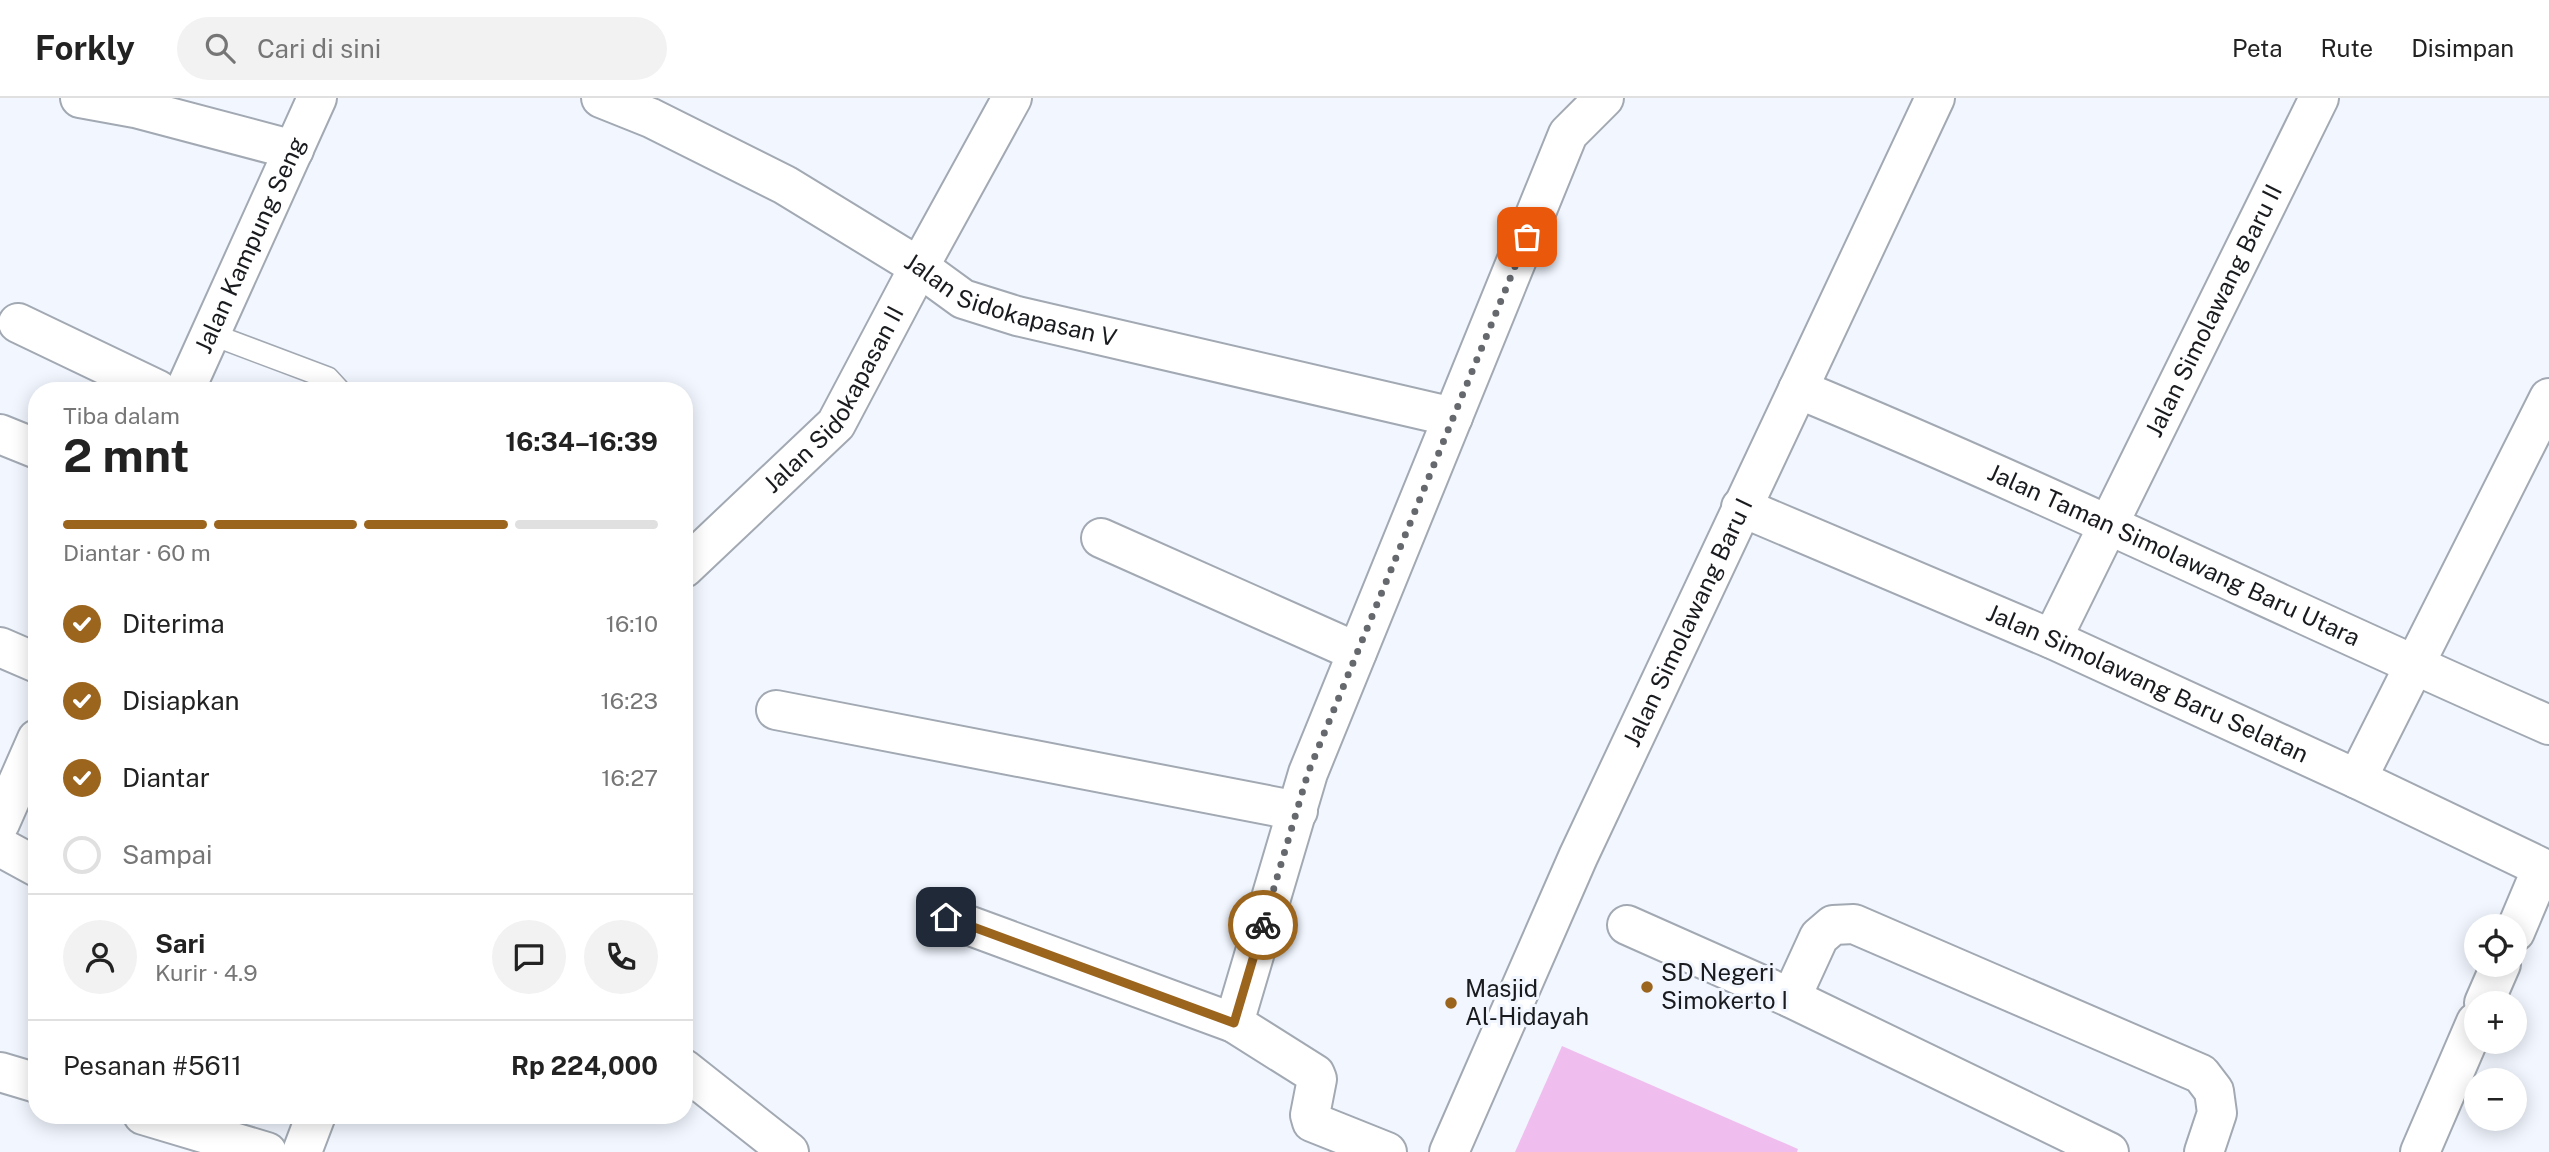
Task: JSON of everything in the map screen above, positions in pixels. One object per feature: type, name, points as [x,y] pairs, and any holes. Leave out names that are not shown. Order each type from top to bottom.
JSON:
[{"type":"street","points":[[80,98],[135,108],[294,150]]},
{"type":"street","name":"Jalan Kampung Seng","points":[[189,382],[317,98]]},
{"type":"street","name":"Jalan Sidokapasan V","points":[[601,98],[651,118],[785,185],[919,267],[963,299],[1017,316],[1453,417]]},
{"type":"street","name":"Jalan Sidokapasan II","points":[[693,559],[836,424],[1012,98]]},
{"type":"street","points":[[1234,1023],[1308,773],[1568,134],[1604,98]]},
{"type":"street","name":"Jalan Simolawang Baru I","points":[[1449,1152],[1577,857],[1936,98]]},
{"type":"street","name":"Jalan Simolawang Baru II","points":[[2052,639],[2319,98]]},
{"type":"street","points":[[18,323],[141,382]]},
{"type":"street","name":"Jalan Taman Simolawang Baru Utara","points":[[1798,389],[2108,524],[2549,725]]},
{"type":"street","points":[[2357,779],[2549,398]]},
{"type":"street","points":[[0,434],[28,445]]},
{"type":"street","name":"Jalan Simolawang Baru Selatan","points":[[1741,507],[2052,639],[2357,779],[2546,870]]},
{"type":"street","points":[[1101,538],[1357,652]]},
{"type":"street","points":[[0,647],[28,659]]},
{"type":"street","points":[[776,710],[1298,811]]},
{"type":"street","points":[[4,805],[28,757]]},
{"type":"street","points":[[0,847],[28,862]]},
{"type":"street","points":[[2524,914],[2546,870]]},
{"type":"street","points":[[946,917],[1234,1023],[1315,1074],[1317,1079],[1310,1115],[1312,1122],[1387,1152]]},
{"type":"street","points":[[1791,998],[1819,937],[1833,925],[1854,924],[2201,1074],[2214,1091],[2217,1113],[2204,1152]]},
{"type":"street","points":[[1627,925],[1791,998],[2109,1152]]},
{"type":"street","points":[[2420,1152],[2464,1050]]},
{"type":"street","points":[[0,1072],[28,1080]]},
{"type":"street","points":[[693,1076],[789,1152]]},
{"type":"street","points":[[173,1124],[267,1152]]},
{"type":"street","points":[[302,1152],[313,1124]]},
{"type":"lane","points":[[211,334],[332,382]]},
{"type":"shaded area","points":[[1562,1046],[1798,1149],[1797,1152],[1515,1152]]},
{"type":"way so far","points":[[1263,925],[1308,773],[1527,237]]},
{"type":"place","name":"SD Negeri Simokerto I","points":[[1647,987]]},
{"type":"place","name":"Masjid Al-Hidayah","points":[[1451,1003]]},
{"type":"route","points":[[946,917],[1234,1023],[1263,925]]}]
